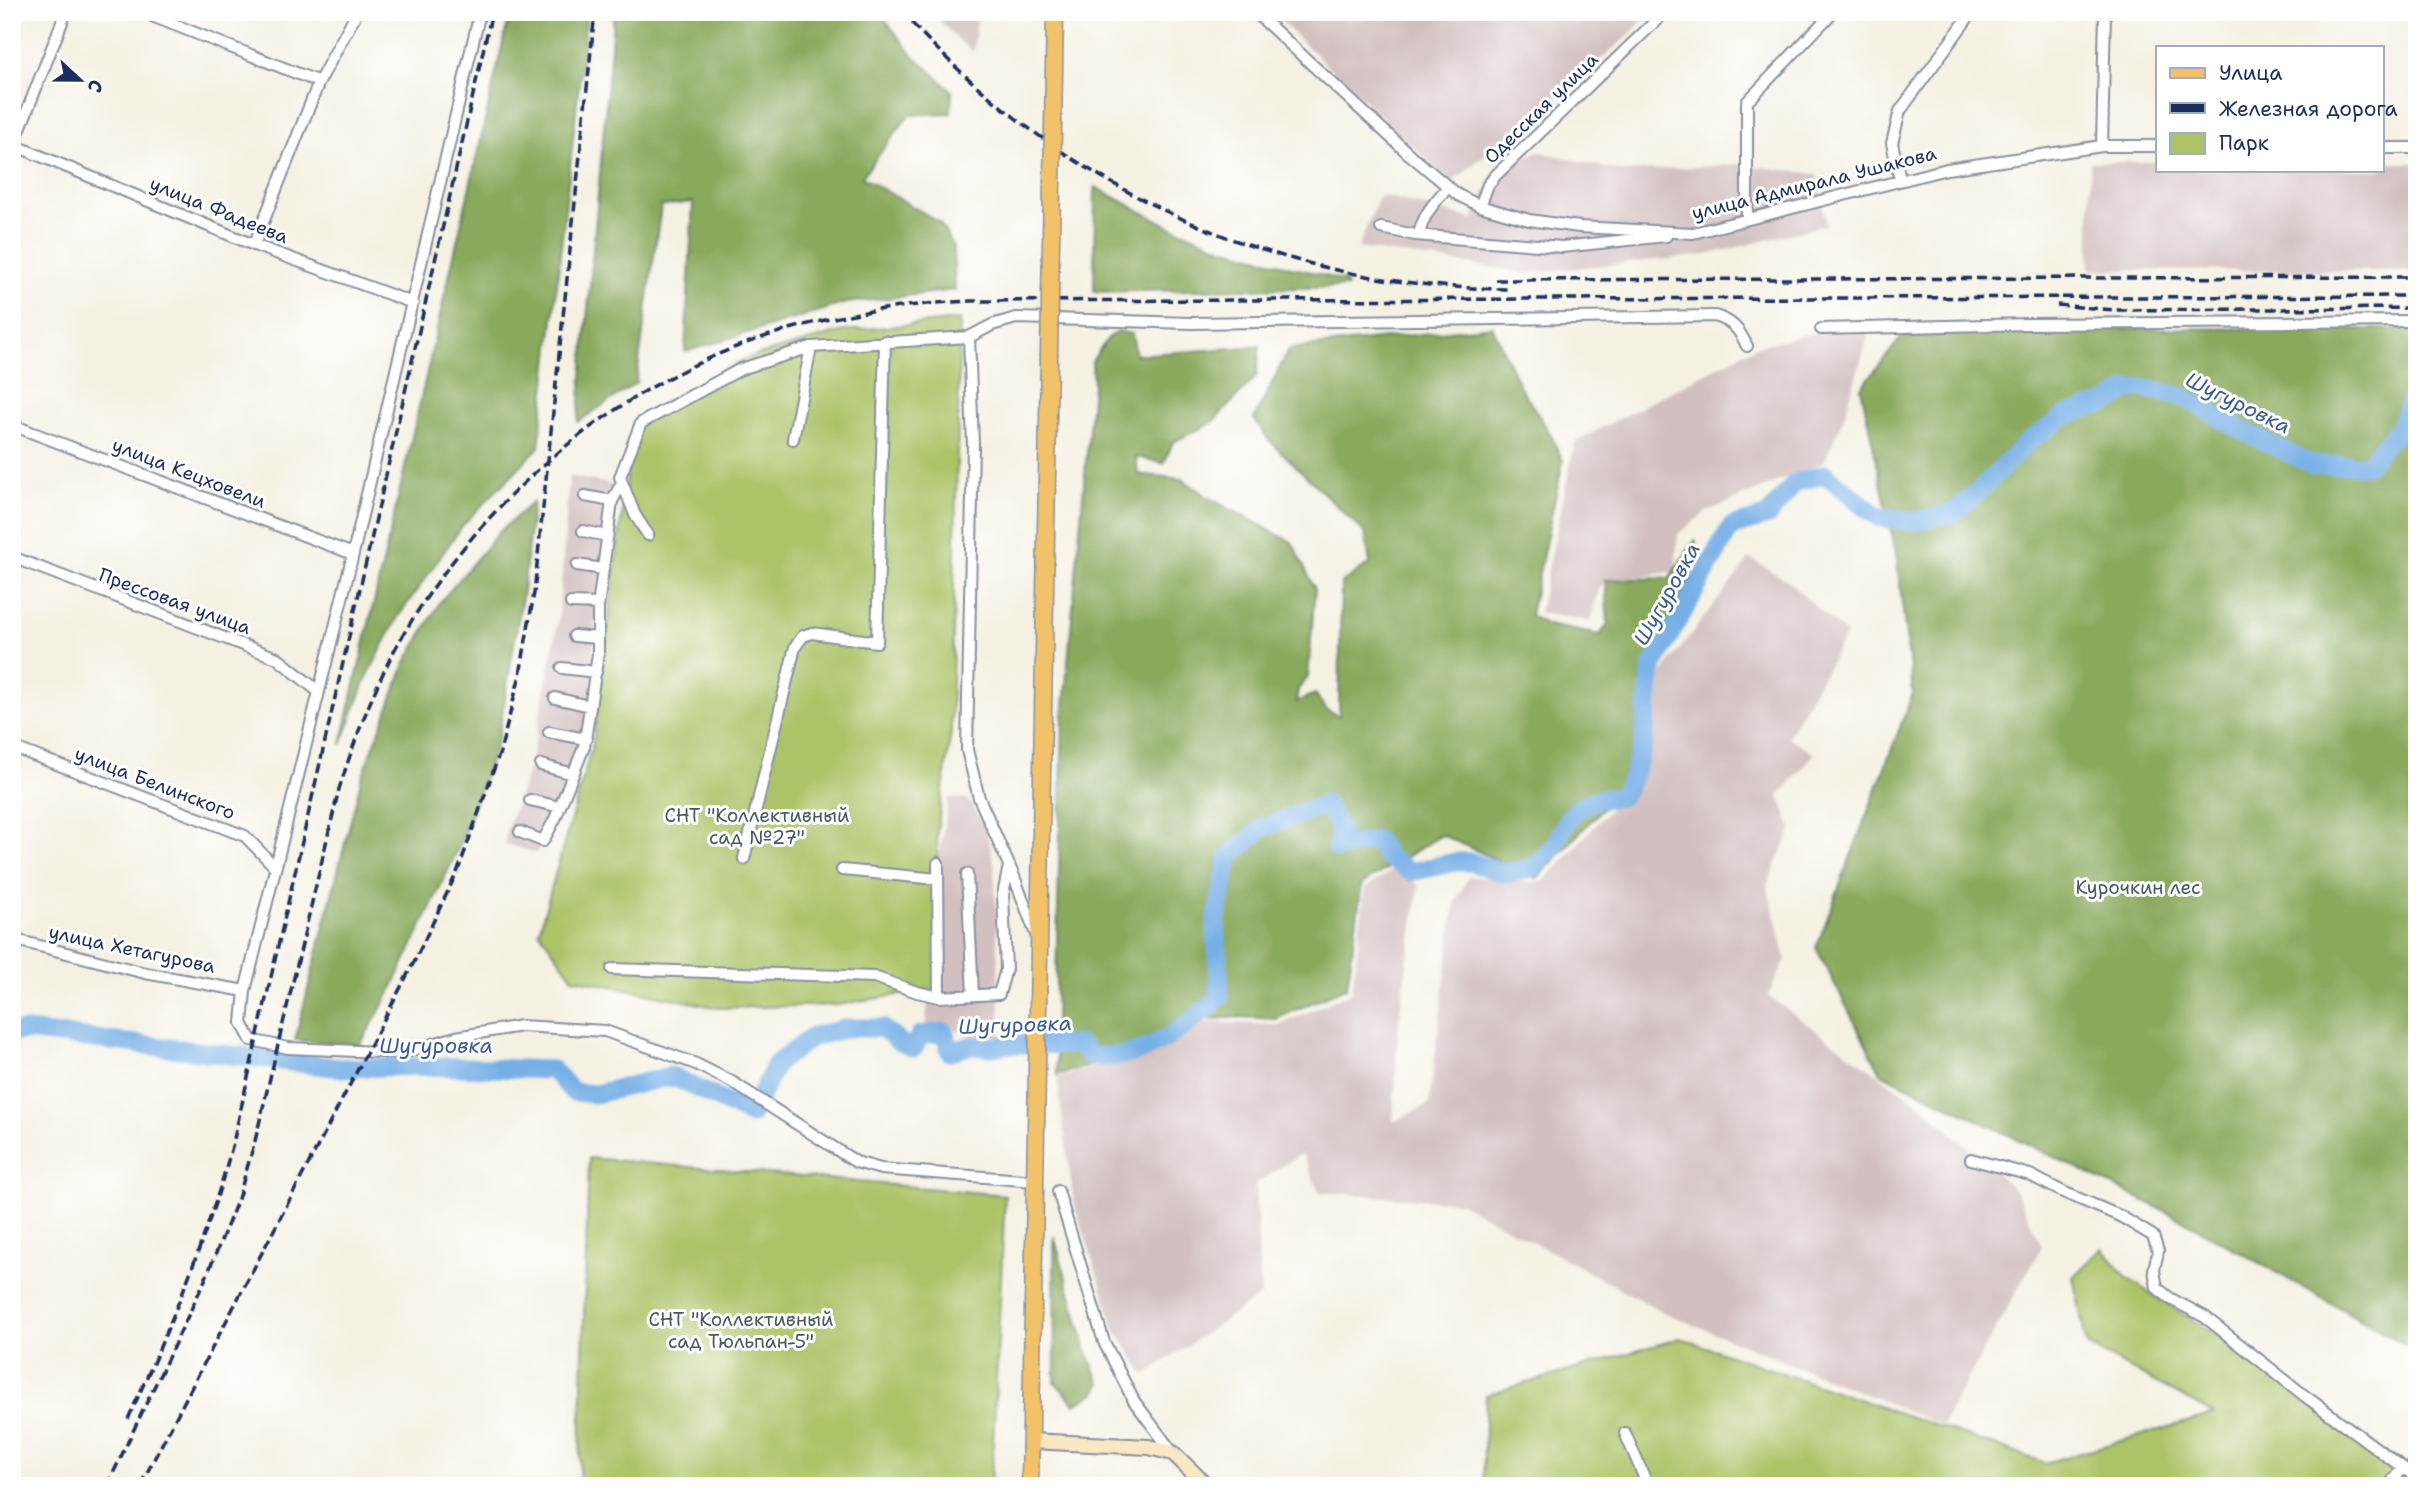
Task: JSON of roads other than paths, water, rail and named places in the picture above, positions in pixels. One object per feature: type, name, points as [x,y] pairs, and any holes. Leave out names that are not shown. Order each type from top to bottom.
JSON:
[{"type":"main road","points":[[1030,1486],[1055,12]]},
{"type":"street","points":[[13,147],[66,12]]},
{"type":"street","points":[[142,12],[319,82]]},
{"type":"street","points":[[254,245],[319,82],[357,12]]},
{"type":"street","points":[[480,12],[353,554],[245,990],[242,1023],[251,1040],[288,1048],[403,1053],[457,1037],[521,1026],[605,1031],[696,1064],[732,1082],[856,1162],[881,1169],[1035,1181]]},
{"type":"street","name":"улица Адмирала Ушакова","points":[[1255,12],[1409,155],[1458,195],[1480,206],[1529,220],[1579,227],[1693,233],[1947,169],[2102,146],[2156,146]]},
{"type":"street","name":"Одесская улица","points":[[1480,206],[1496,174],[1665,12]]},
{"type":"street","points":[[1747,219],[1748,102],[1833,12]]},
{"type":"street","points":[[1900,180],[1892,143],[1900,111],[1972,12]]},
{"type":"street","points":[[2102,146],[2105,12]]},
{"type":"street","name":"улица Фадеева","points":[[13,147],[254,245],[413,303]]},
{"type":"street","points":[[2384,148],[2417,148]]},
{"type":"street","points":[[1419,235],[1427,211],[1448,187]]},
{"type":"street","points":[[1381,228],[1419,235],[1562,247],[1693,233]]},
{"type":"street","points":[[648,535],[635,515],[620,477],[641,423],[741,369],[811,346],[969,337],[992,325],[1016,318],[1191,323],[1714,316],[1729,320],[1747,346]]},
{"type":"street","points":[[1821,329],[2417,321]]},
{"type":"street","points":[[969,337],[973,445],[967,750],[979,798],[1039,943]]},
{"type":"street","points":[[744,859],[794,647],[803,636],[812,633],[877,642],[885,341]]},
{"type":"street","points":[[793,439],[811,346]]},
{"type":"street","name":"улица Кецховели","points":[[12,425],[353,554]]},
{"type":"street","points":[[520,832],[543,841],[560,807],[586,739],[596,672],[598,604],[607,536],[612,501],[622,483]]},
{"type":"street","points":[[585,496],[612,501]]},
{"type":"street","points":[[583,531],[607,536]]},
{"type":"street","name":"Прессовая улица","points":[[12,558],[277,658],[318,691]]},
{"type":"street","points":[[577,565],[603,569]]},
{"type":"street","points":[[571,604],[598,604]]},
{"type":"street","points":[[574,636],[598,638]]},
{"type":"street","points":[[562,668],[596,672]]},
{"type":"street","points":[[555,698],[590,706]]},
{"type":"street","points":[[549,732],[586,739]]},
{"type":"street","name":"улица Белинского","points":[[12,747],[245,836],[275,867]]},
{"type":"street","points":[[541,765],[573,774]]},
{"type":"street","points":[[530,800],[560,807]]},
{"type":"street","points":[[938,863],[939,997]]},
{"type":"street","points":[[612,969],[874,977],[939,997],[999,994],[1006,969],[1003,895],[1009,866]]},
{"type":"street","points":[[842,870],[938,879]]},
{"type":"street","points":[[967,874],[973,995]]},
{"type":"street","name":"улица Хетагурова","points":[[12,939],[145,974],[245,990]]},
{"type":"street","points":[[1971,1158],[2030,1175],[2120,1216],[2153,1236],[2158,1251],[2154,1270],[2157,1288],[2171,1299],[2205,1317],[2305,1396],[2417,1478]]},
{"type":"street","points":[[1058,1191],[1104,1342],[1134,1401],[1173,1453],[1207,1486]]},
{"type":"street","points":[[1625,1433],[1648,1486]]},
{"type":"street","points":[[1031,1441],[1149,1447],[1173,1453]]},
{"type":"street","points":[[2388,1486],[2403,1468]]},
{"type":"waterway","name":"Шугуровка","points":[[12,1032],[27,1031],[341,1068],[430,1066],[553,1070],[573,1092],[595,1094],[672,1076],[751,1115],[776,1064],[812,1037],[848,1028],[882,1028],[899,1042],[914,1048],[920,1035],[945,1032],[950,1052],[970,1046],[994,1047],[1009,1044],[1080,1045],[1091,1057],[1130,1054],[1167,1038],[1220,997],[1216,923],[1229,857],[1262,828],[1326,804],[1340,830],[1337,849],[1377,841],[1387,857],[1411,872],[1455,862],[1471,862],[1507,874],[1533,868],[1554,846],[1568,819],[1578,809],[1595,800],[1621,797],[1633,777],[1643,746],[1652,667],[1731,527],[1768,516],[1795,483],[1825,474],[1878,517],[1916,522],[1953,513],[2029,441],[2067,415],[2109,402],[2127,390],[2142,388],[2183,397],[2249,434],[2313,465],[2367,465],[2399,428],[2414,394],[2417,393]]},
{"type":"railway","points":[[128,1419],[186,1283],[233,1143],[492,12]]},
{"type":"railway","points":[[140,1486],[414,962],[459,868],[500,752],[520,675],[534,593],[595,12]]},
{"type":"railway","points":[[902,12],[964,74],[1030,129],[1101,177],[1176,216],[1256,247],[1338,270],[1423,284],[1511,289]]},
{"type":"railway","points":[[1496,280],[2417,277]]},
{"type":"railway","points":[[107,1486],[205,1280],[238,1199],[255,1141],[339,789],[364,719],[394,651],[422,604],[490,517],[529,478],[571,442],[616,409],[663,381],[743,344],[806,325],[904,306],[970,301],[2417,296]]},
{"type":"railway","points":[[2057,305],[2114,310],[2417,308]]},
{"type":"park label","name":"СНТ \"Коллективный сад №27\"","points":[[757,826]]},
{"type":"park label","name":"Курочкин лес","points":[[2138,887]]},
{"type":"park label","name":"СНТ \"Коллективный сад Тюльпан-5\"","points":[[741,1330]]}]
